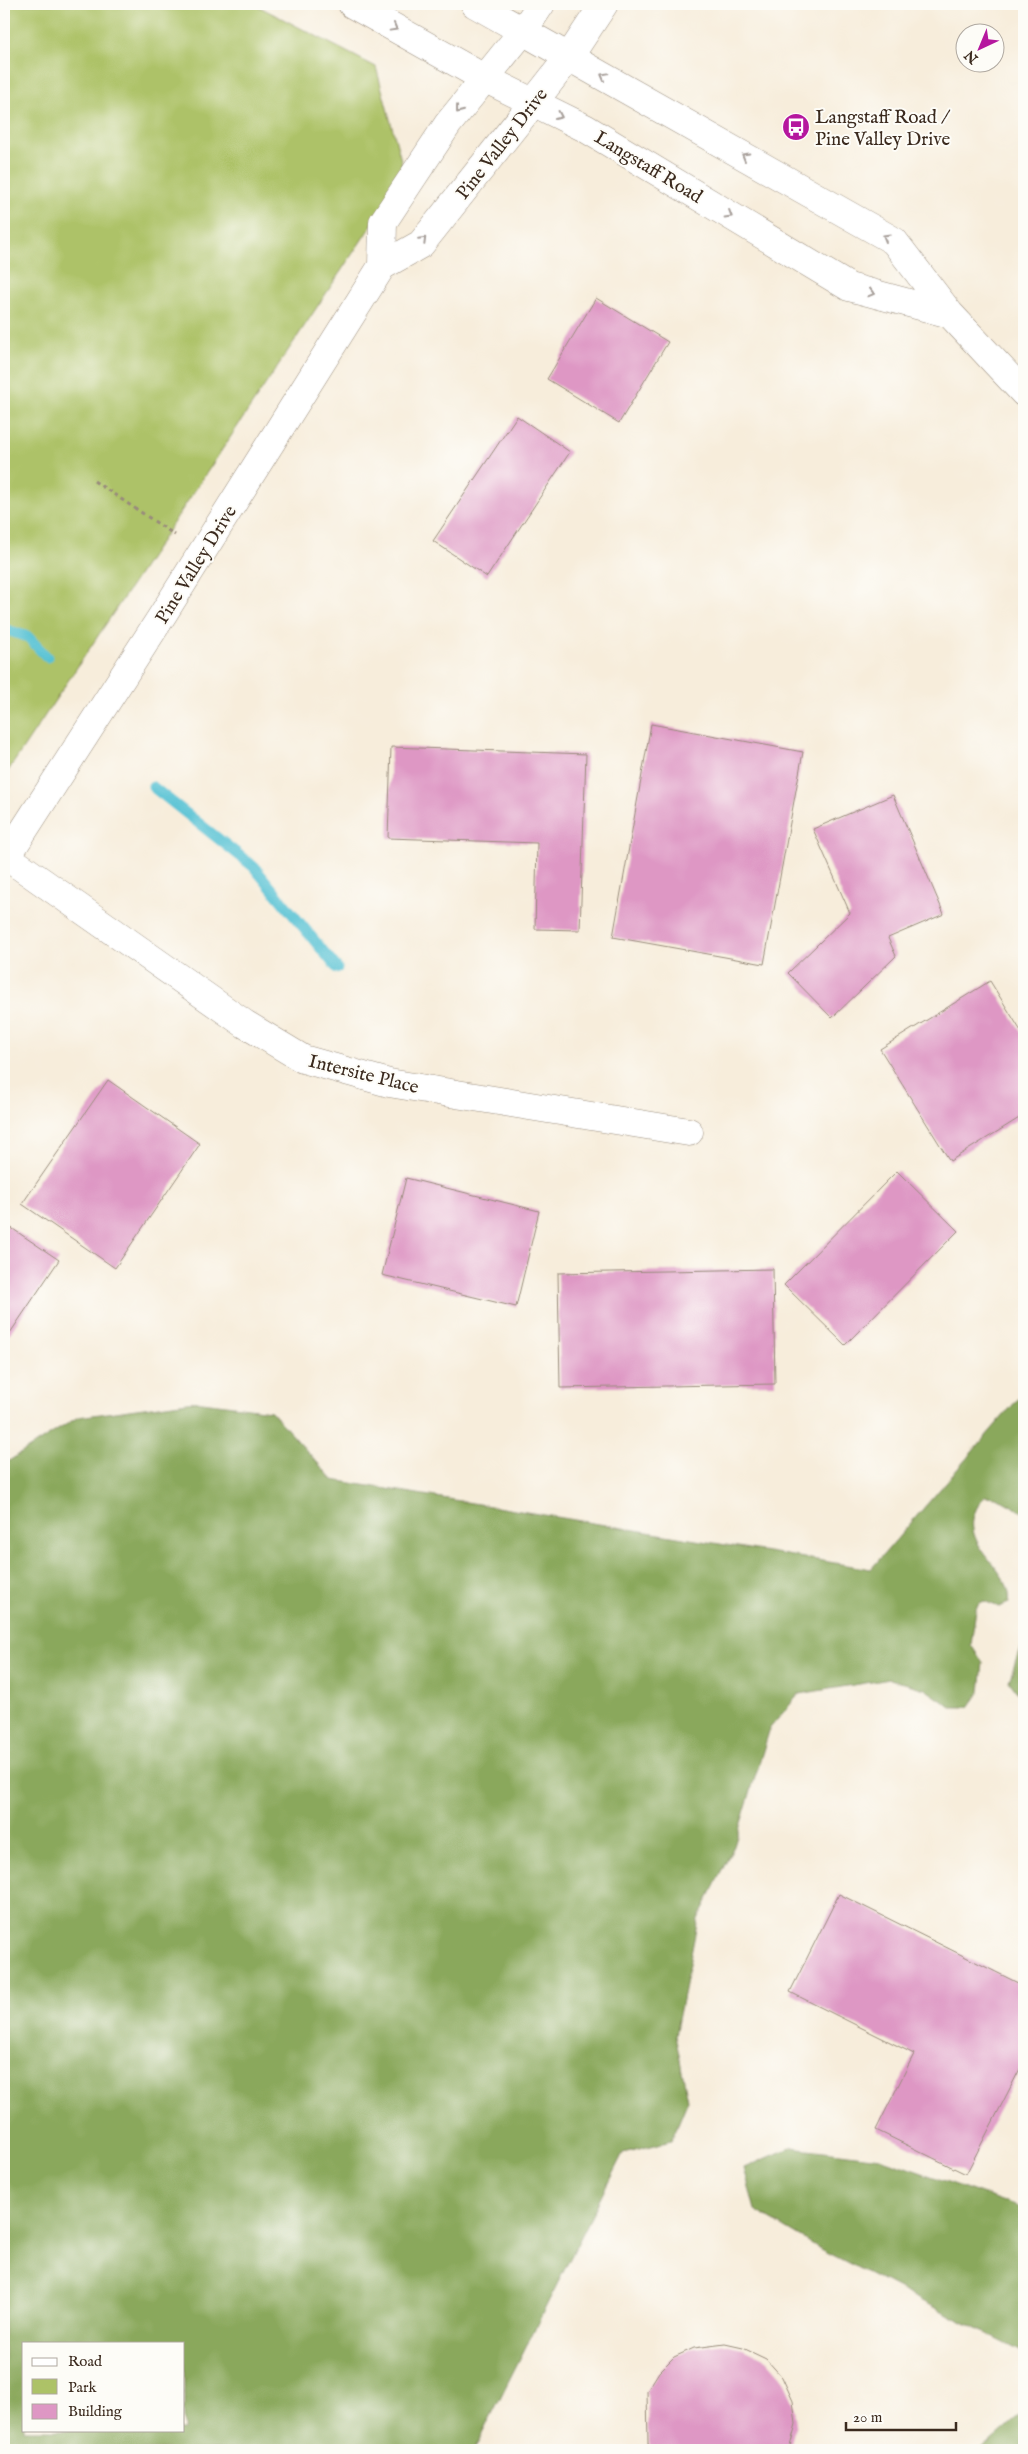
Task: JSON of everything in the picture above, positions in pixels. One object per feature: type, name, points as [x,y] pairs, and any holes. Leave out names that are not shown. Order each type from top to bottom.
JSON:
[{"type":"street","name":"Langstaff Road","points":[[352,4],[484,78],[585,128],[849,287],[950,314]]},
{"type":"street","points":[[475,4],[894,241],[950,314],[1024,393]]},
{"type":"street","points":[[382,266],[383,222],[448,124],[523,31],[541,4]]},
{"type":"street","name":"Pine Valley Drive","points":[[5,859],[160,619],[382,266],[421,244],[570,57],[604,4]]},
{"type":"street","name":"Intersite Place","points":[[5,859],[245,1024],[303,1060],[389,1083],[689,1132]]},
{"type":"path","points":[[94,481],[180,538]]},
{"type":"green space","points":[[4,4],[254,4],[376,67],[405,175],[4,777]]},
{"type":"green space","points":[[1024,1392],[1024,1513],[996,1497],[985,1496],[975,1513],[973,1527],[977,1540],[1002,1577],[1008,1589],[1009,1603],[999,1607],[984,1601],[978,1604],[976,1609],[971,1645],[983,1663],[980,1692],[969,1707],[951,1707],[925,1689],[890,1679],[799,1694],[770,1728],[734,1846],[698,1919],[675,2035],[688,2100],[671,2141],[623,2153],[474,2450],[4,2450],[4,1464],[78,1417],[195,1401],[271,1411],[333,1480],[871,1569]]},
{"type":"green space","points":[[1024,1643],[1024,1702],[1009,1681],[1021,1646]]},
{"type":"green space","points":[[792,2147],[880,2158],[1024,2209],[1024,2353],[819,2248],[755,2210],[744,2168]]},
{"type":"green space","points":[[1024,2412],[1024,2450],[981,2450]]},
{"type":"building","points":[[596,298],[668,342],[619,423],[547,379]]},
{"type":"building","points":[[517,416],[570,452],[487,577],[433,541]]},
{"type":"building","points":[[651,724],[803,752],[764,964],[613,937]]},
{"type":"building","points":[[391,747],[586,754],[580,930],[535,929],[537,843],[388,838]]},
{"type":"building","points":[[893,795],[944,914],[888,938],[896,956],[832,1018],[788,973],[850,913],[813,829]]},
{"type":"building","points":[[990,981],[1024,1036],[1024,1115],[950,1161],[880,1049]]},
{"type":"building","points":[[108,1080],[200,1144],[115,1268],[22,1204]]},
{"type":"building","points":[[897,1171],[958,1231],[845,1345],[784,1285]]},
{"type":"building","points":[[406,1178],[539,1211],[516,1307],[382,1275]]},
{"type":"building","points":[[4,1223],[59,1260],[4,1342]]},
{"type":"building","points":[[773,1269],[775,1384],[560,1388],[558,1273]]},
{"type":"building","points":[[839,1894],[1024,1986],[1024,2061],[966,2174],[876,2130],[914,2054],[790,1992]]},
{"type":"building","points":[[725,2344],[743,2348],[766,2359],[782,2377],[793,2401],[796,2424],[789,2450],[650,2450],[648,2443],[647,2391],[659,2372],[674,2357],[694,2348]]},
{"type":"waterway","points":[[4,629],[28,637],[47,657]]},
{"type":"waterway","points":[[153,787],[254,867],[337,968]]},
{"type":"place","name":"Langstaff Road / Pine Valley Drive","points":[[796,127]]}]
